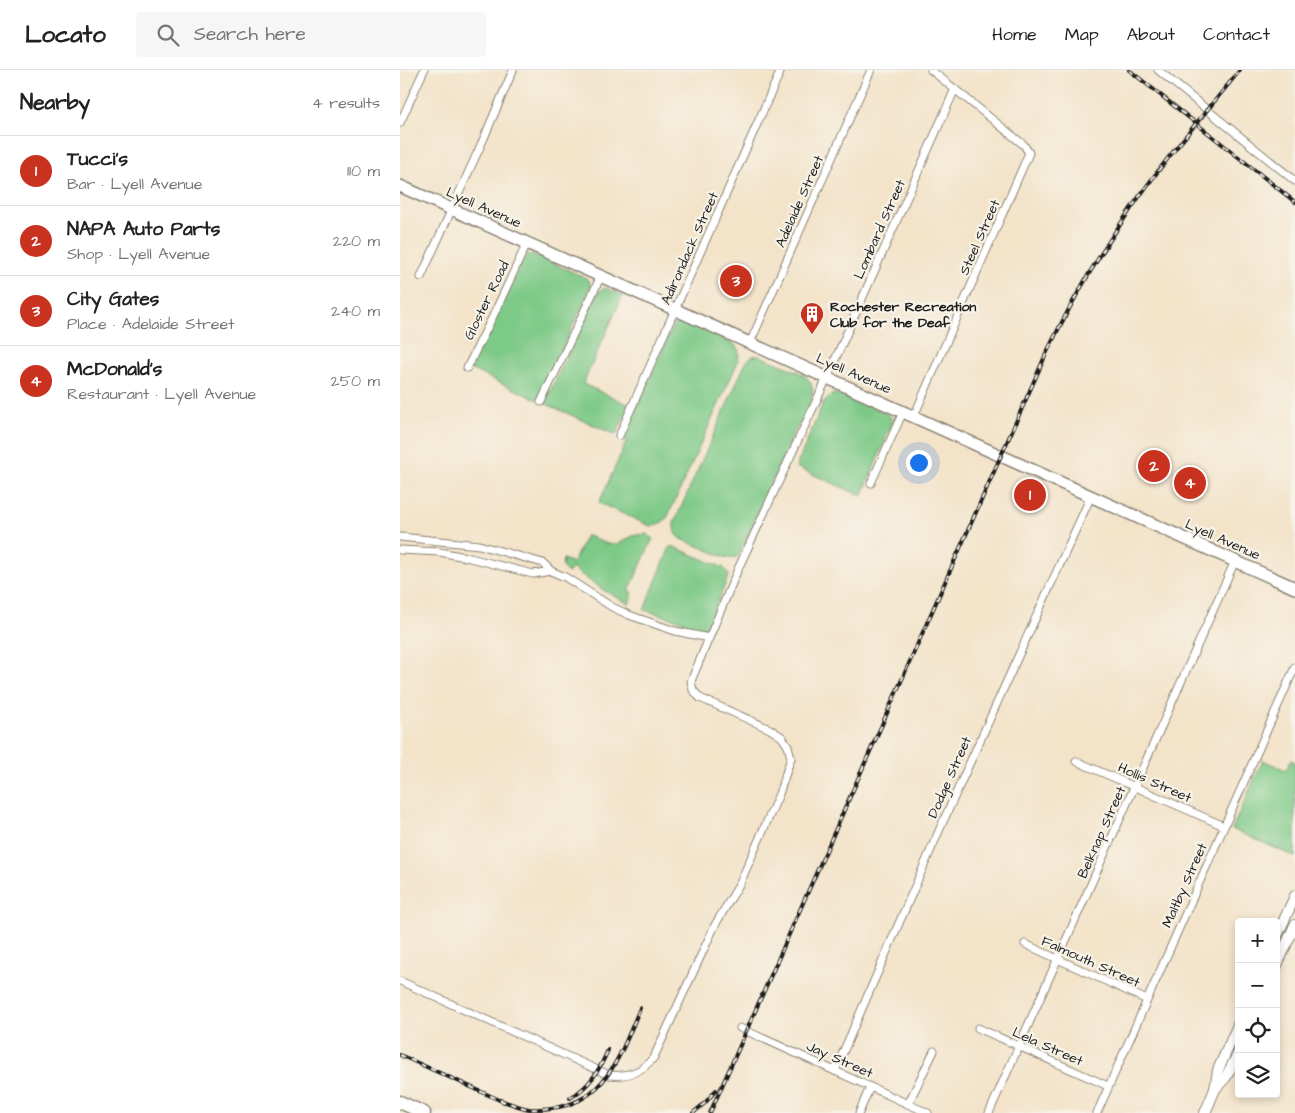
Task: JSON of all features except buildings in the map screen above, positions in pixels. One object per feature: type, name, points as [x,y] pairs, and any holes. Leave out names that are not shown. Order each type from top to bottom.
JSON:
[{"type":"highway","points":[[400,1102],[424,1113]]},
{"type":"main road","name":"Lyell Avenue","points":[[400,186],[1295,588]]},
{"type":"main road","points":[[1280,929],[1295,896]]},
{"type":"main road","points":[[1278,963],[1295,925]]},
{"type":"main road","points":[[1205,1113],[1215,1090],[1220,1065],[1235,1032]]},
{"type":"main road","points":[[1215,1090],[1226,1077],[1238,1053]]},
{"type":"street","points":[[400,123],[424,70]]},
{"type":"street","points":[[421,277],[484,138],[512,70]]},
{"type":"street","name":"Adirondack Street","points":[[619,436],[781,70]]},
{"type":"street","name":"Adelaide Street","points":[[750,343],[871,70]]},
{"type":"street","points":[[931,70],[955,89]]},
{"type":"street","points":[[1158,70],[1295,181]]},
{"type":"street","name":"Steel Street","points":[[871,483],[909,414],[1028,156],[1028,150],[1024,145],[955,89]]},
{"type":"street","name":"Lombard Street","points":[[400,981],[609,1075],[628,1075],[640,1070],[648,1064],[659,1049],[715,926],[740,882],[779,794],[791,758],[788,746],[782,737],[770,729],[700,698],[693,690],[691,681],[738,569],[827,378],[955,89]]},
{"type":"street","name":"Gloster Road","points":[[467,368],[527,243]]},
{"type":"street","points":[[541,402],[601,276]]},
{"type":"street","name":"Dodge Street","points":[[835,1071],[937,834],[1091,496]]},
{"type":"street","points":[[400,537],[478,545],[543,563],[551,571],[565,577],[604,602],[629,615],[675,630],[709,638]]},
{"type":"street","points":[[400,550],[440,552],[533,574],[551,571]]},
{"type":"street","name":"Belknap Street","points":[[989,1113],[1235,561]]},
{"type":"street","name":"Maltby Street","points":[[1097,1113],[1295,667]]},
{"type":"street","name":"Hollis Street","points":[[1076,761],[1224,826]]},
{"type":"street","name":"Falmouth Street","points":[[1025,944],[1147,1000]]},
{"type":"street","name":"Jay Street","points":[[740,1028],[928,1113]]},
{"type":"street","name":"Lela Street","points":[[978,1028],[1108,1086]]},
{"type":"street","points":[[908,1104],[934,1051]]},
{"type":"street","points":[[858,1113],[870,1087]]},
{"type":"green space","points":[[533,254],[586,278],[591,287],[538,400],[470,369],[524,258],[527,255]]},
{"type":"green space","points":[[605,288],[623,295],[583,384],[630,405],[616,435],[544,403],[599,291]]},
{"type":"green space","points":[[683,321],[734,344],[738,349],[739,357],[668,516],[660,523],[650,526],[599,503],[627,440],[623,438],[673,326]]},
{"type":"green space","points":[[758,355],[805,376],[810,382],[812,397],[807,413],[794,432],[739,555],[735,558],[724,557],[679,538],[674,529],[674,523],[746,362],[753,356]]},
{"type":"green space","points":[[832,394],[844,394],[892,418],[892,424],[862,496],[796,467],[823,403]]},
{"type":"green space","points":[[646,534],[653,538],[629,591],[633,593],[629,604],[603,590],[572,568],[568,573],[562,567],[563,559],[573,563],[586,535],[603,542],[616,544],[634,536]]},
{"type":"green space","points":[[672,546],[724,568],[729,575],[708,625],[702,630],[685,628],[686,622],[644,610]]},
{"type":"green space","points":[[1263,760],[1286,770],[1291,760],[1295,762],[1295,857],[1232,829]]},
{"type":"railway","points":[[1129,70],[1295,202]]},
{"type":"railway","points":[[710,1113],[1055,335],[1118,227],[1170,156],[1240,70]]},
{"type":"railway","points":[[500,1100],[525,1108],[541,1109],[559,1107],[576,1102],[590,1093],[612,1069],[640,1008]]},
{"type":"railway","points":[[570,1098],[593,1077],[608,1050]]},
{"type":"railway","points":[[400,1055],[504,1102]]},
{"type":"railway","points":[[693,1113],[716,1090]]},
{"type":"place","name":"City Gates","points":[[736,281]]},
{"type":"place","name":"Rochester Recreation Club for the Deaf","points":[[812,335]]},
{"type":"place","name":"NAPA Auto Parts","points":[[1154,466]]},
{"type":"place","name":"McDonald's","points":[[1190,483]]},
{"type":"place","name":"Tucci's","points":[[1030,495]]}]
